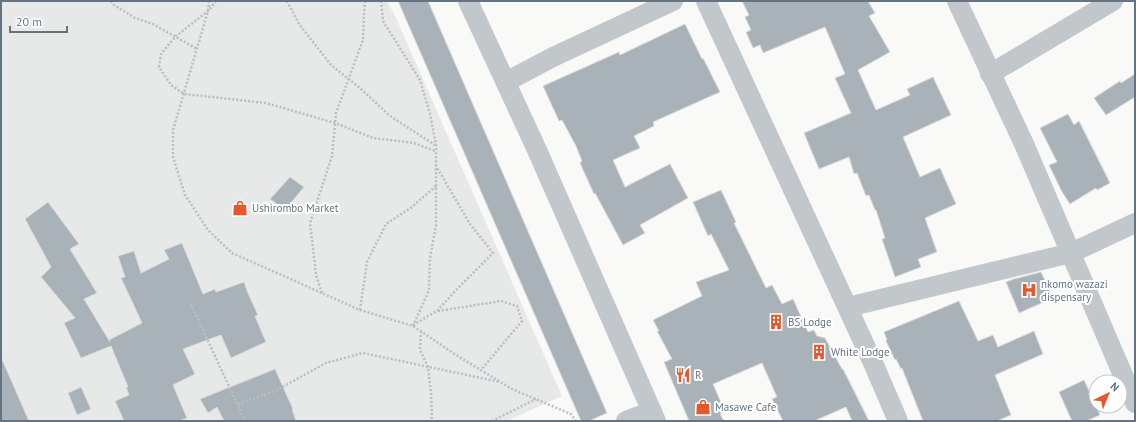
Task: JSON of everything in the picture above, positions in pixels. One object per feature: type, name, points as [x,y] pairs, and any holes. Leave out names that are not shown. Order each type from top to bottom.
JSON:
[{"type":"street","points":[[468,1],[537,150],[654,417],[636,417],[626,421]]},
{"type":"street","points":[[506,82],[553,57],[673,1]]},
{"type":"street","points":[[706,1],[848,307],[898,421]]},
{"type":"street","points":[[957,1],[1024,144],[1135,403]]},
{"type":"street","points":[[990,74],[1113,1]]},
{"type":"street","points":[[848,307],[1071,253],[1135,223]]},
{"type":"path","points":[[111,1],[114,5],[135,18],[153,24],[197,49]]},
{"type":"path","points":[[208,1],[208,11],[173,130],[173,157],[185,195],[208,230],[232,253],[360,310],[413,326],[512,389],[571,414],[576,421]]},
{"type":"path","points":[[216,1],[208,11],[176,36],[161,54],[159,67],[171,85],[184,94],[266,104],[335,123],[373,138],[414,143],[435,151]]},
{"type":"path","points":[[287,1],[303,30],[331,65],[390,116],[436,145]]},
{"type":"path","points":[[322,293],[316,275],[310,223],[332,156],[336,113],[363,40],[365,1]]},
{"type":"path","points":[[381,1],[384,21],[420,80],[430,114],[436,145],[436,225],[430,258],[429,290],[413,326]]},
{"type":"path","points":[[413,326],[438,311],[459,287],[493,253],[470,224],[435,166]]},
{"type":"path","points":[[360,310],[367,262],[386,224],[412,207],[436,186]]},
{"type":"path","points":[[438,311],[500,301],[517,306],[522,321],[481,370]]},
{"type":"path","points":[[191,304],[238,404],[244,421]]},
{"type":"path","points":[[421,331],[420,350],[428,367],[431,394],[431,421]]},
{"type":"path","points":[[238,404],[275,391],[326,363],[364,354],[502,383]]},
{"type":"path","points":[[492,421],[537,399]]},
{"type":"shaded area","name":"Ushirombo Market","points":[[1,1],[387,1],[397,20],[562,396],[507,421],[1,421]]},
{"type":"building","points":[[398,1],[428,1],[607,413],[589,421],[581,421]]},
{"type":"building","points":[[742,1],[868,1],[875,13],[869,16],[890,52],[858,70],[876,110],[910,95],[907,89],[933,77],[951,115],[903,137],[920,177],[940,168],[956,204],[925,218],[937,252],[918,259],[921,267],[895,277],[882,239],[885,238],[876,210],[869,195],[866,196],[857,173],[854,174],[849,157],[819,169],[804,133],[851,113],[835,78],[845,74],[825,27],[763,53],[760,45],[753,48],[746,32],[751,30],[745,17],[749,15]]},
{"type":"building","points":[[685,24],[720,92],[653,122],[654,126],[634,136],[640,148],[613,160],[625,187],[670,164],[688,198],[640,225],[645,233],[623,245],[595,193],[594,194],[580,163],[582,161],[576,146],[562,120],[559,121],[543,86],[619,52],[620,55]]},
{"type":"building","points":[[1135,74],[1135,97],[1106,115],[1094,98],[1120,81],[1121,83]]},
{"type":"building","points":[[1068,114],[1074,125],[1079,121],[1110,183],[1097,190],[1096,188],[1070,204],[1062,192],[1049,165],[1057,162],[1040,128]]},
{"type":"building","points":[[290,177],[304,187],[285,210],[270,199]]},
{"type":"building","points":[[721,190],[736,222],[734,223],[766,288],[772,285],[782,304],[793,299],[808,332],[814,330],[817,336],[825,338],[843,369],[869,421],[852,421],[846,407],[814,421],[783,421],[772,399],[777,397],[762,363],[713,384],[725,412],[720,414],[724,421],[689,421],[664,362],[672,359],[657,331],[659,331],[653,320],[702,296],[696,282],[729,270],[711,234],[708,236],[693,202]]},
{"type":"building","points":[[48,202],[79,244],[70,249],[97,293],[84,299],[110,342],[109,340],[142,323],[121,278],[125,277],[118,256],[134,251],[141,273],[169,259],[164,250],[182,243],[203,294],[215,289],[216,292],[244,282],[258,315],[255,316],[266,342],[231,358],[221,335],[183,349],[195,374],[173,385],[187,418],[179,421],[124,421],[115,401],[129,395],[126,387],[128,387],[111,346],[81,358],[64,323],[75,318],[41,277],[51,267],[25,219]]},
{"type":"building","name":"nkomo wazazi dispensary","points":[[1041,272],[1053,298],[1019,313],[1006,282]]},
{"type":"building","points":[[959,301],[978,341],[993,335],[998,347],[1034,331],[1043,354],[995,375],[1011,415],[997,421],[923,421],[902,368],[901,369],[896,359],[895,360],[886,341],[884,332]]},
{"type":"building","points":[[1,357],[29,421],[1,421]]},
{"type":"building","points":[[275,369],[293,409],[296,421],[224,421],[217,407],[208,413],[200,399]]},
{"type":"building","points":[[1084,380],[1088,389],[1088,414],[1100,415],[1086,421],[1072,421],[1059,392]]},
{"type":"building","points":[[81,387],[91,409],[77,415],[68,393]]},
{"type":"place","name":"Ushirombo Market","points":[[240,208]]},
{"type":"place","name":"nkomo wazazi dispensary","points":[[1029,290]]},
{"type":"place","name":"BS Lodge","points":[[776,322]]},
{"type":"place","name":"White Lodge","points":[[819,352]]},
{"type":"place","name":"R","points":[[683,375]]},
{"type":"place","name":"Masawe Cafe","points":[[703,407]]}]
